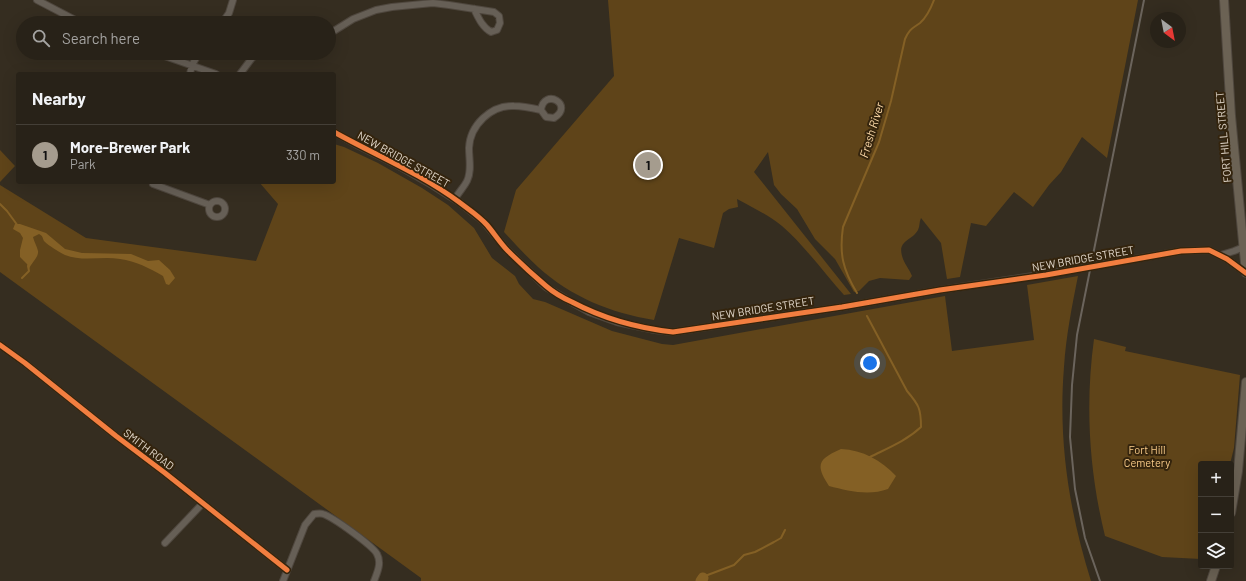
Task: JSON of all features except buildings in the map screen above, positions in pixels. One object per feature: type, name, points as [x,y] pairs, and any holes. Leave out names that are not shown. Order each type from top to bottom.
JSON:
[{"type":"main road","name":"FORT HILL STREET","points":[[1224,0],[1232,116],[1246,273]]},
{"type":"main road","points":[[1234,497],[1238,471],[1246,382]]},
{"type":"main road","points":[[1211,581],[1215,569]]},
{"type":"street","points":[[37,0],[68,16]]},
{"type":"street","points":[[227,16],[233,0]]},
{"type":"street","points":[[336,29],[346,23],[376,10],[433,2],[494,12],[499,16],[500,22],[497,30],[491,32],[487,30],[480,22],[474,9]]},
{"type":"street","points":[[177,60],[211,72]]},
{"type":"street","points":[[190,72],[195,60]]},
{"type":"street","points":[[242,72],[250,60]]},
{"type":"street","points":[[455,199],[467,181],[469,173],[470,140],[478,124],[483,118],[492,111],[503,107],[514,106],[541,110]]},
{"type":"street","name":"NEW BRIDGE STREET","points":[[336,133],[404,168],[455,199],[483,221],[507,250],[546,287],[597,315],[623,323],[655,330],[673,332],[842,307],[1181,251],[1209,250],[1221,255],[1246,273]]},
{"type":"street","points":[[156,184],[210,205]]},
{"type":"street","points":[[1221,255],[1244,247]]},
{"type":"street","name":"SMITH ROAD","points":[[0,345],[287,570]]},
{"type":"street","points":[[165,543],[203,503]]},
{"type":"street","points":[[283,581],[305,525],[314,514],[323,514],[349,530],[374,549],[378,555],[379,567],[374,581]]},
{"type":"green space","points":[[608,0],[1138,0],[1107,158],[1082,137],[1061,172],[1049,185],[1033,207],[1014,192],[986,226],[971,223],[960,277],[947,279],[941,243],[921,218],[918,230],[905,242],[901,248],[903,259],[912,276],[909,280],[880,278],[869,281],[859,291],[854,292],[835,259],[815,239],[797,209],[774,185],[768,152],[754,172],[851,294],[844,295],[782,226],[766,215],[737,199],[738,207],[729,209],[723,213],[714,248],[679,238],[654,320],[607,308],[564,287],[538,267],[504,232],[516,190],[614,76]]},
{"type":"green space","points":[[336,145],[344,147],[378,163],[422,188],[448,205],[474,228],[492,258],[515,276],[519,284],[533,299],[545,302],[612,331],[662,344],[673,345],[945,296],[952,351],[1034,340],[1027,285],[1078,276],[1065,355],[1063,394],[1064,448],[1071,502],[1083,555],[1091,581],[421,581],[421,578],[0,272],[0,185],[86,238],[256,261],[278,204],[261,184],[336,184]]},
{"type":"green space","points":[[0,150],[15,166],[0,182]]},
{"type":"green space","name":"Fort Hill Cemetery","points":[[1094,339],[1126,347],[1125,351],[1240,375],[1234,448],[1231,461],[1198,461],[1198,559],[1162,557],[1105,536],[1095,487],[1092,463],[1089,413],[1091,364]]},
{"type":"shaded area","points":[[15,224],[20,224],[46,233],[65,249],[82,253],[131,254],[148,261],[159,260],[170,270],[175,278],[169,285],[166,284],[163,276],[132,261],[113,258],[85,259],[65,255],[46,243],[39,234],[33,237],[38,253],[29,269],[27,264],[20,257],[23,238],[20,233],[13,229]]},
{"type":"shaded area","points":[[841,449],[857,451],[871,457],[890,470],[896,476],[888,489],[866,492],[851,491],[829,486],[822,473],[821,463],[827,456]]},
{"type":"waterway","name":"Fresh River","points":[[857,293],[848,277],[843,262],[843,227],[879,142],[891,101],[905,39],[910,31],[925,18],[934,0]]},
{"type":"waterway","points":[[0,204],[18,226]]},
{"type":"waterway","points":[[22,278],[29,271],[28,266]]},
{"type":"waterway","name":"Fresh River","points":[[867,316],[907,391],[917,404],[920,411],[921,421],[921,427],[909,436],[897,444],[870,457]]},
{"type":"waterway","points":[[705,576],[734,565],[744,555],[755,552],[781,538],[785,530]]},
{"type":"railway","points":[[1100,581],[1085,538],[1075,489],[1070,437],[1072,385],[1077,335],[1144,0]]},
{"type":"cycle path","points":[[336,133],[413,173],[459,202],[484,222],[505,248],[546,286],[558,295],[584,308],[621,322],[673,332],[1046,275],[1181,251],[1209,250],[1227,259],[1246,273]]},
{"type":"cycle path","points":[[0,345],[25,363],[287,570]]},
{"type":"place","name":"More-Brewer Park","points":[[648,165]]}]
